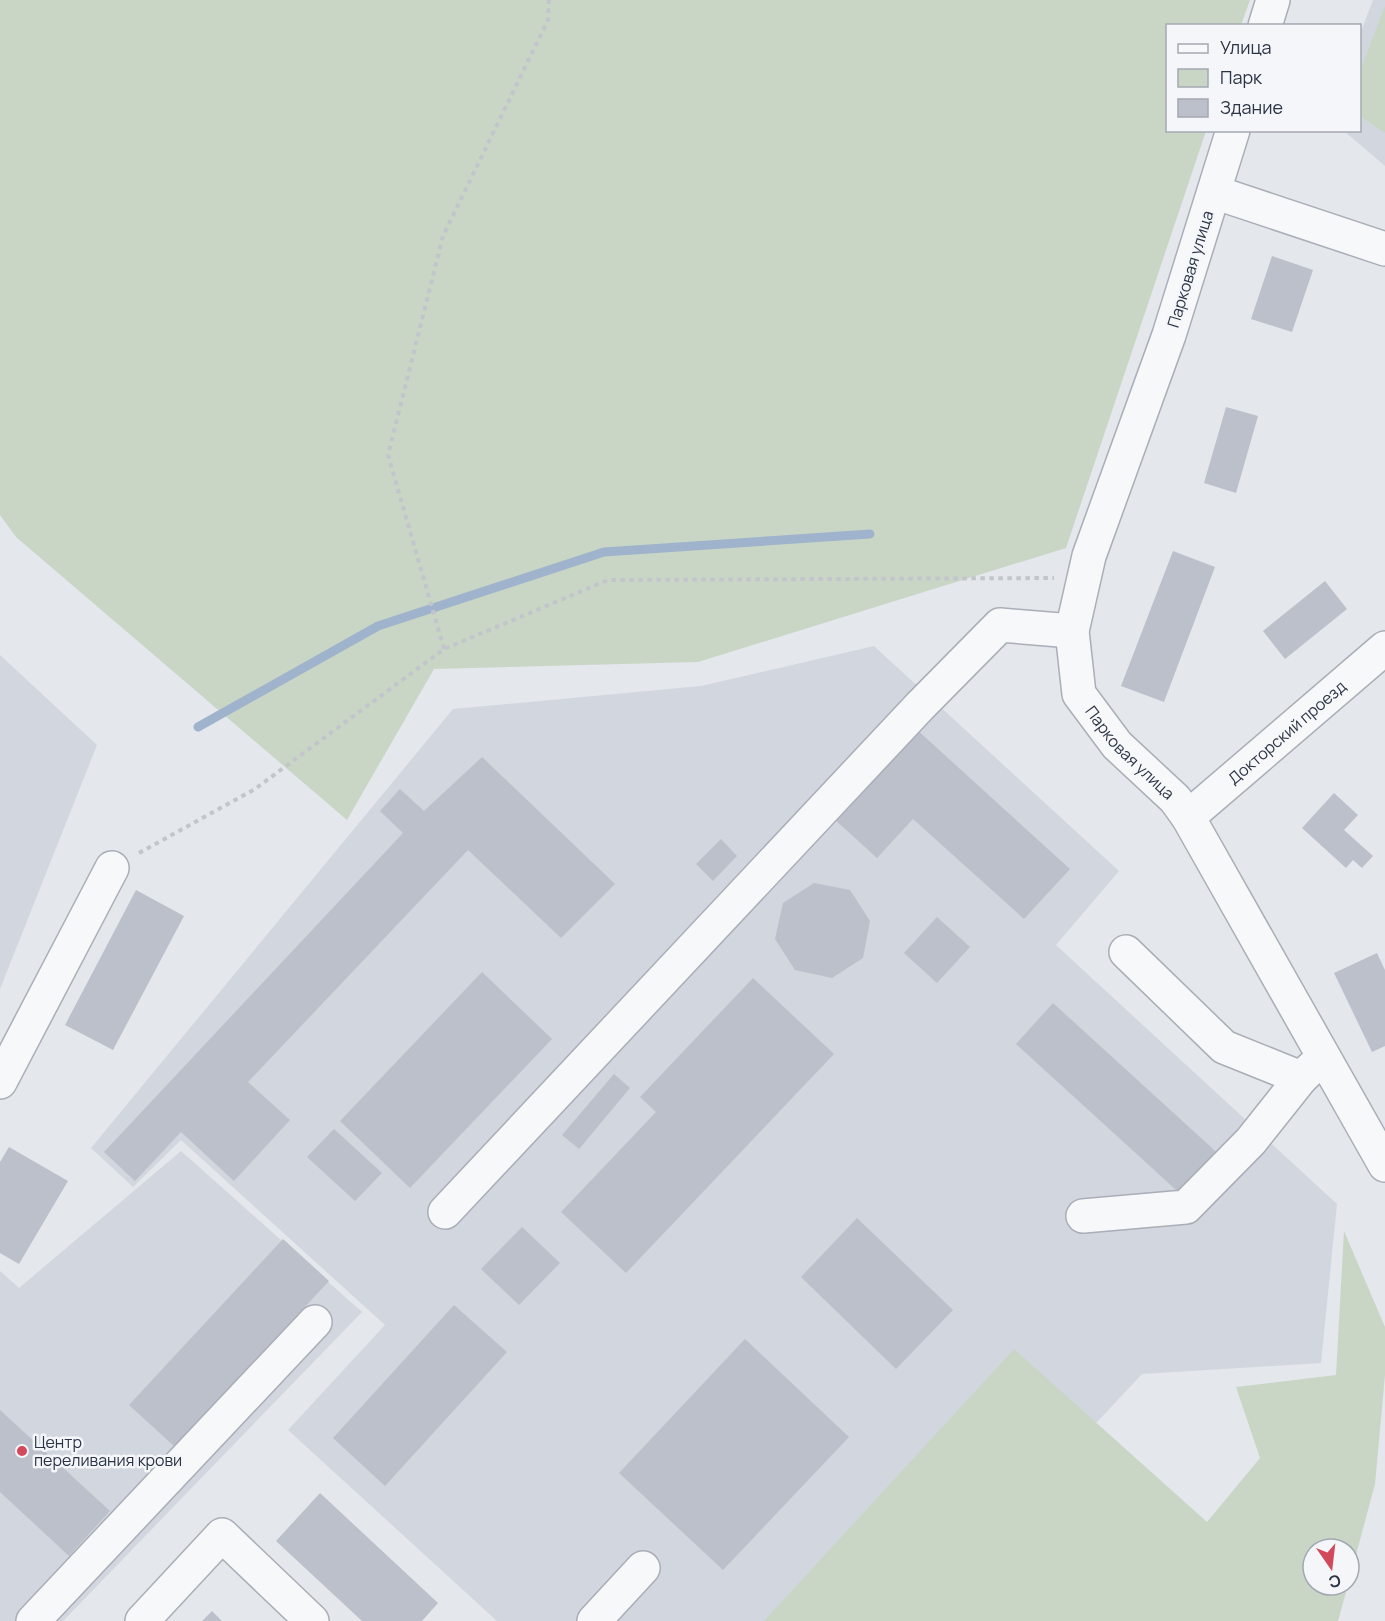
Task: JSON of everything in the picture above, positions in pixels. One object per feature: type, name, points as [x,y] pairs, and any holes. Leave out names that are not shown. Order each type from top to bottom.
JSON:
[{"type":"street","points":[[1266,24],[1273,0]]},
{"type":"street","name":"Парковая улица","points":[[1232,132],[1169,335],[1089,556],[1072,631],[1079,694],[1117,745],[1175,799],[1188,817],[1312,1068],[1385,1165]]},
{"type":"street","points":[[1214,192],[1385,249]]},
{"type":"street","points":[[445,1212],[912,715],[1000,625],[1072,631]]},
{"type":"street","name":"Докторский проезд","points":[[1188,817],[1385,648]]},
{"type":"street","points":[[0,1082],[112,868]]},
{"type":"street","points":[[1083,1216],[1186,1206],[1251,1141],[1312,1068],[1224,1047],[1126,952]]},
{"type":"street","points":[[33,1621],[315,1322]]},
{"type":"street","points":[[141,1621],[222,1535],[312,1621]]},
{"type":"street","points":[[594,1621],[643,1568]]},
{"type":"path","points":[[444,649],[388,455],[443,236],[548,20],[549,0]]},
{"type":"path","points":[[112,868],[255,789],[444,649],[608,580],[1084,578]]},
{"type":"shaded area","points":[[1373,0],[1385,0],[1385,166],[1345,132],[1361,132],[1361,31]]},
{"type":"shaded area","points":[[874,646],[1119,871],[1056,945],[1337,1204],[1321,1363],[1142,1374],[1070,1451],[1187,1621],[497,1621],[288,1430],[385,1325],[181,1140],[133,1187],[91,1148],[453,709],[701,686]]},
{"type":"shaded area","points":[[0,655],[97,745],[0,989]]},
{"type":"shaded area","points":[[181,1151],[362,1312],[63,1621],[0,1621],[0,1271],[19,1288]]},
{"type":"green space","points":[[0,0],[1250,0],[1241,24],[1166,24],[1166,132],[1206,132],[1066,548],[698,662],[434,669],[347,820],[16,537],[0,515]]},
{"type":"green space","points":[[1385,6],[1385,133],[1361,117],[1361,68]]},
{"type":"green space","points":[[1344,1231],[1385,1327],[1385,1375],[1375,1484],[1361,1537],[1301,1537],[1301,1597],[1345,1597],[1338,1621],[764,1621],[1014,1349],[1207,1522],[1260,1458],[1236,1387],[1336,1375]]},
{"type":"building","points":[[1272,256],[1313,270],[1292,332],[1251,319]]},
{"type":"building","points":[[1226,407],[1258,416],[1236,493],[1204,483]]},
{"type":"building","points":[[1173,551],[1215,567],[1164,702],[1121,686]]},
{"type":"building","points":[[1325,581],[1347,609],[1285,659],[1263,631]]},
{"type":"building","points":[[915,728],[1070,869],[1024,919],[913,819],[877,858],[833,818]]},
{"type":"building","points":[[482,757],[615,884],[561,938],[468,850],[248,1082],[290,1120],[234,1181],[181,1132],[135,1181],[104,1152],[403,833],[380,811],[400,789],[424,811]]},
{"type":"building","points":[[1334,793],[1358,815],[1344,830],[1373,856],[1362,868],[1353,860],[1346,868],[1302,828]]},
{"type":"building","points":[[721,839],[737,856],[713,881],[696,864]]},
{"type":"building","points":[[814,883],[850,890],[870,921],[863,958],[832,978],[795,970],[775,939],[783,903]]},
{"type":"building","points":[[136,890],[184,916],[113,1050],[65,1025]]},
{"type":"building","points":[[937,917],[970,947],[937,983],[904,953]]},
{"type":"building","points":[[1377,953],[1385,970],[1385,1046],[1372,1052],[1334,973]]},
{"type":"building","points":[[482,972],[552,1039],[410,1188],[340,1121]]},
{"type":"building","points":[[753,978],[834,1054],[626,1273],[561,1212],[656,1112],[640,1097]]},
{"type":"building","points":[[1053,1003],[1223,1158],[1186,1199],[1016,1044]]},
{"type":"building","points":[[614,1074],[630,1088],[579,1149],[562,1135]]},
{"type":"building","points":[[334,1129],[382,1173],[355,1201],[307,1157]]},
{"type":"building","points":[[9,1147],[68,1181],[19,1264],[0,1253],[0,1162]]},
{"type":"building","points":[[857,1218],[953,1310],[896,1369],[801,1277]]},
{"type":"building","points":[[522,1227],[560,1263],[519,1305],[481,1269]]},
{"type":"building","points":[[283,1239],[329,1281],[175,1447],[129,1405]]},
{"type":"building","points":[[454,1305],[507,1352],[385,1486],[333,1438]]},
{"type":"building","points":[[745,1339],[849,1437],[723,1570],[619,1473]]},
{"type":"building","name":"Центр переливания крови","points":[[0,1410],[110,1511],[69,1556],[0,1492]]},
{"type":"building","points":[[320,1493],[438,1603],[422,1621],[362,1621],[276,1541]]},
{"type":"building","points":[[212,1611],[222,1621],[202,1621]]},
{"type":"waterway","points":[[198,727],[378,626],[604,552],[870,534]]},
{"type":"place","name":"Центр переливания крови","points":[[22,1451]]}]
